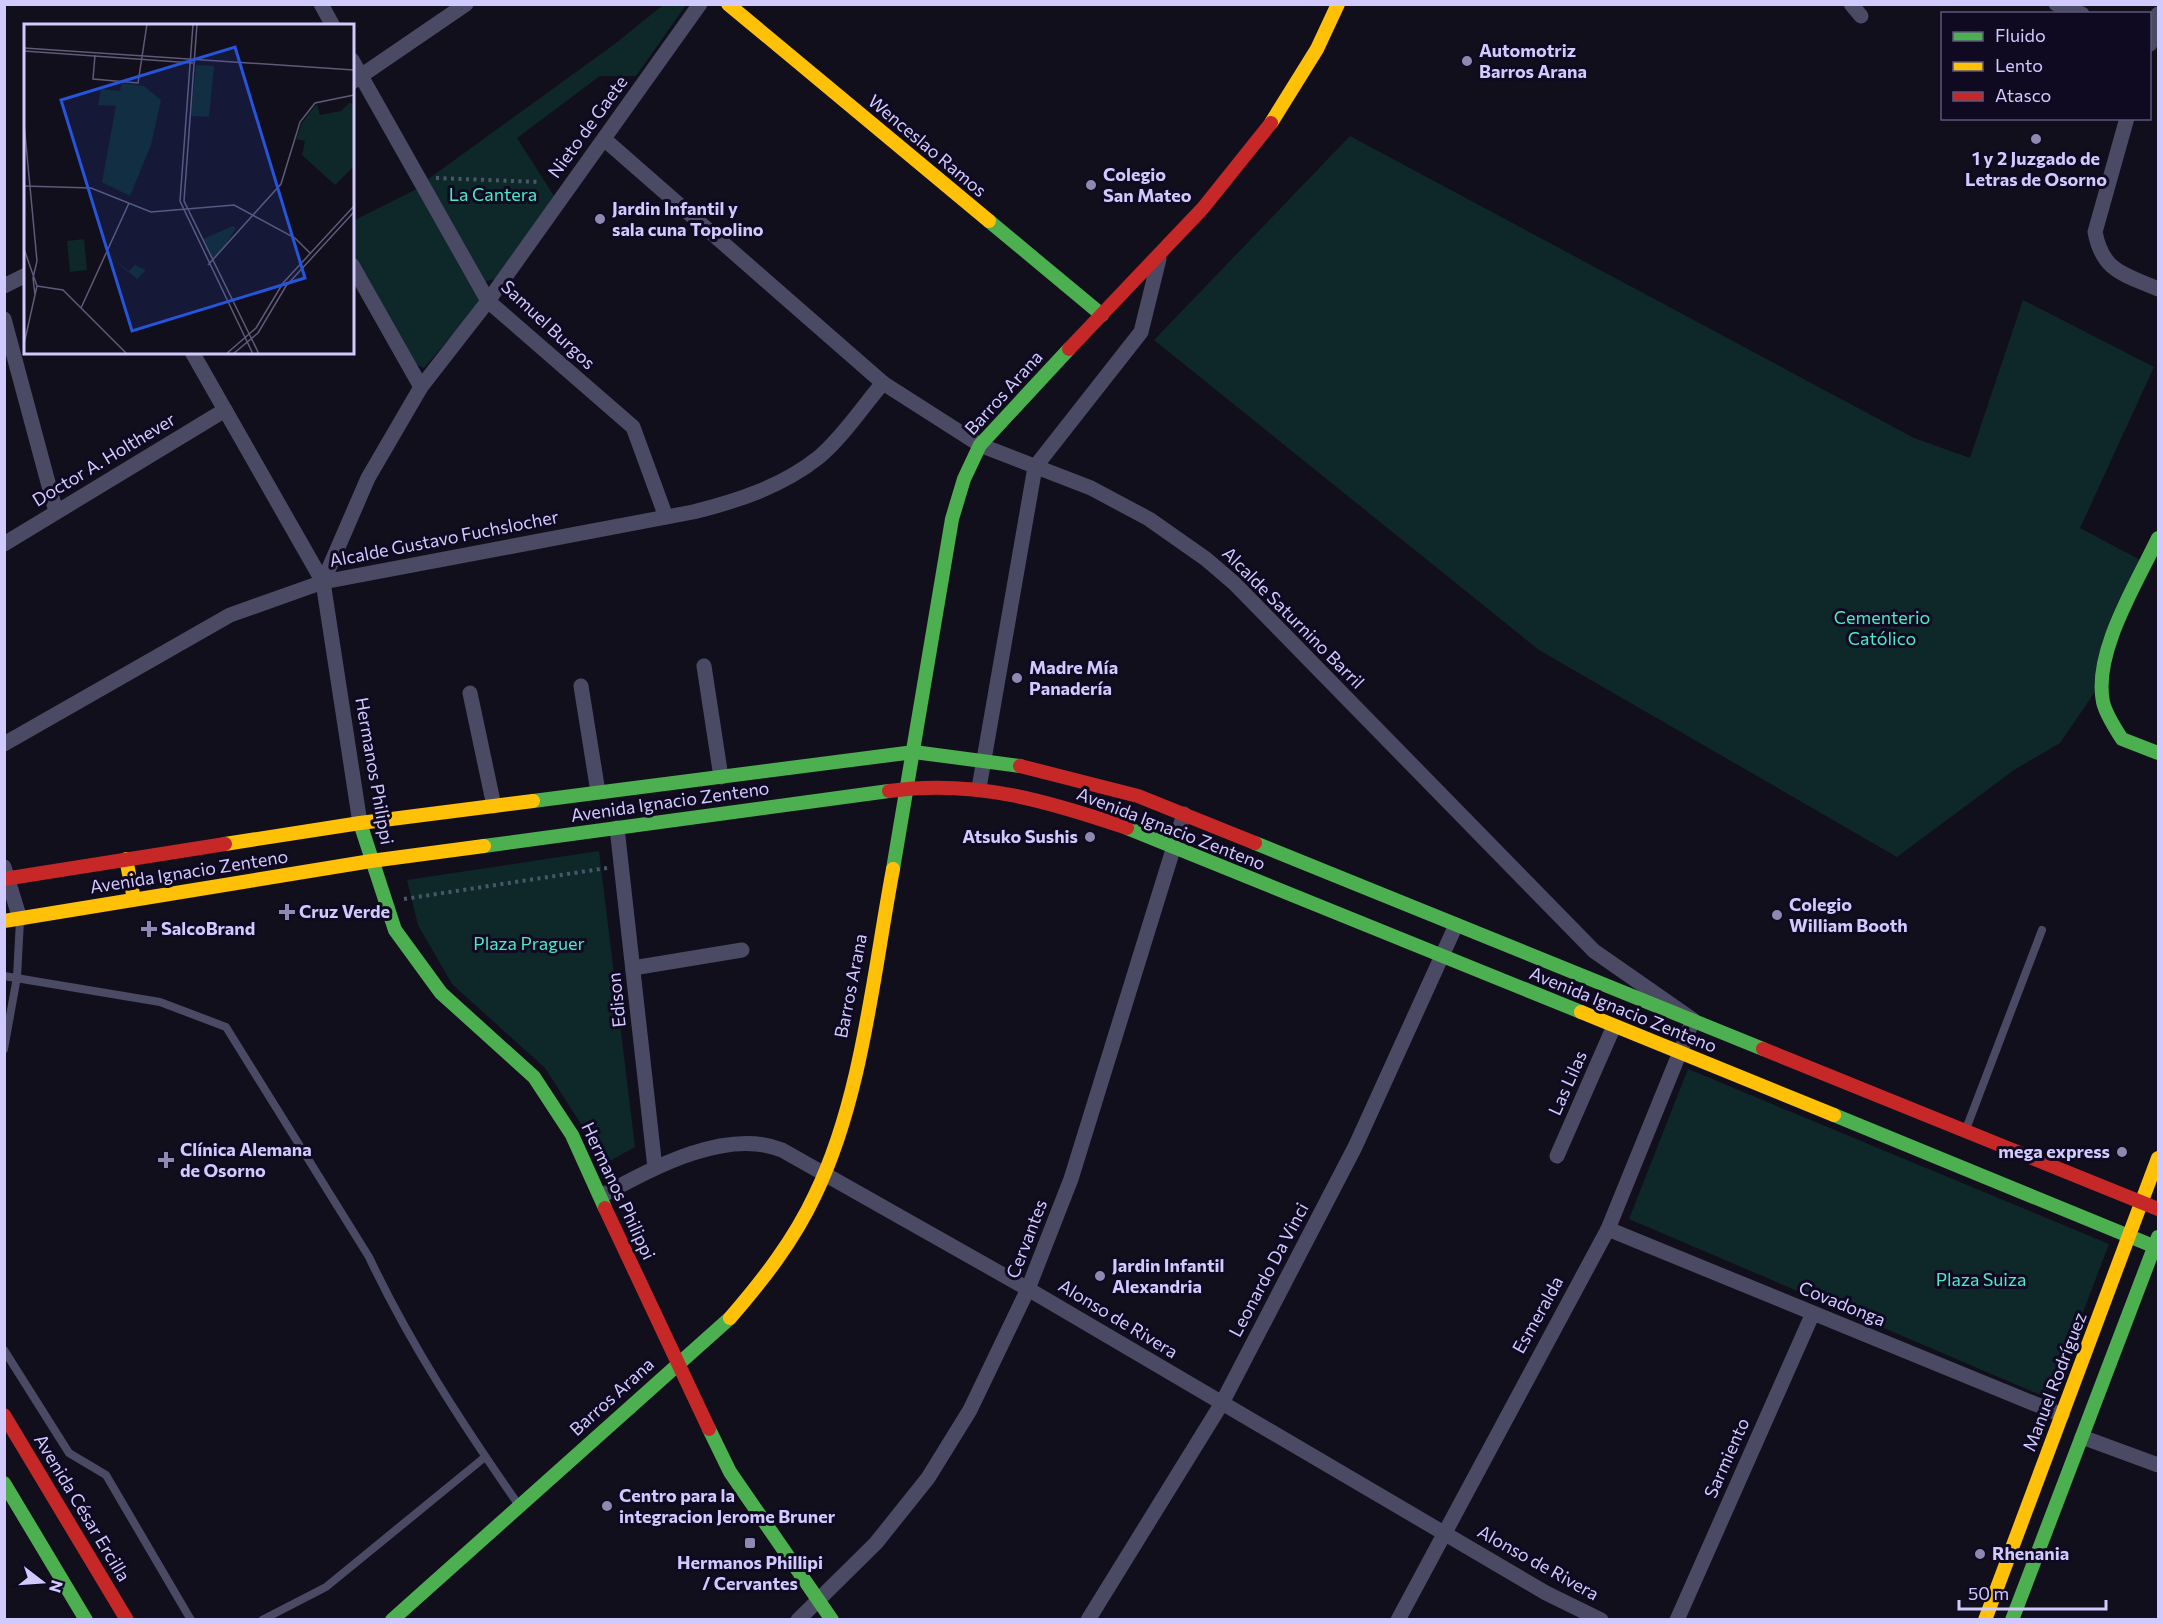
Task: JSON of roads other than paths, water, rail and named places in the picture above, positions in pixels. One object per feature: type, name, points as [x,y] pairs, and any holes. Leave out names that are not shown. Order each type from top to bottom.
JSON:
[{"type":"main road","name":"Wenceslao Ramos","points":[[728,4],[1102,315]]},
{"type":"main road","name":"Barros Arana","points":[[392,1620],[726,1322],[769,1272],[809,1209],[825,1174],[847,1108],[909,788],[952,519],[964,478],[980,445],[1159,258],[1214,197],[1254,145],[1305,68],[1338,4]]},
{"type":"main road","points":[[2158,538],[2108,650],[2102,671],[2103,702],[2122,739],[2158,753]]},
{"type":"main road","name":"Avenida Ignacio Zenteno","points":[[6,875],[360,823],[914,752],[982,757],[1092,781],[1184,814],[2158,1209]]},
{"type":"main road","name":"Avenida Ignacio Zenteno","points":[[12,920],[371,861],[909,788],[979,788],[1078,811],[1173,847],[2129,1236],[2157,1244]]},
{"type":"main road","name":"Hermanos Philippi","points":[[360,823],[395,930],[441,993],[534,1077],[572,1135],[730,1472],[816,1600],[832,1620]]},
{"type":"main road","points":[[126,859],[134,899]]},
{"type":"main road","name":"Manuel Rodríguez","points":[[1985,1620],[2158,1158]]},
{"type":"main road","points":[[2012,1620],[2157,1244]]},
{"type":"main road","name":"Avenida César Ercilla","points":[[4,1415],[127,1620]]},
{"type":"main road","points":[[4,1483],[86,1620]]},
{"type":"street","points":[[321,4],[332,24]]},
{"type":"street","points":[[357,79],[466,4]]},
{"type":"street","name":"Nieto de Gaete","points":[[421,387],[488,301],[700,4]]},
{"type":"street","points":[[2056,4],[2077,12]]},
{"type":"street","points":[[2151,37],[2158,14]]},
{"type":"street","name":"Samuel Burgos","points":[[357,79],[488,301],[633,427],[666,517]]},
{"type":"street","points":[[2126,120],[2095,232],[2099,251],[2112,268],[2158,289]]},
{"type":"street","name":"Alcalde Saturnino Barril","points":[[604,139],[883,384],[980,445],[1120,503],[1158,525],[1206,559],[1234,583],[1594,951],[1693,1020]]},
{"type":"street","name":"Barros Arana","points":[[979,788],[982,757],[1035,467],[1141,332],[1159,258]]},
{"type":"street","points":[[323,582],[368,478],[421,387],[354,269]]},
{"type":"street","points":[[4,286],[24,276]]},
{"type":"street","points":[[4,319],[56,512]]},
{"type":"street","points":[[193,354],[323,582]]},
{"type":"street","name":"Alcalde Gustavo Fuchslocher","points":[[4,744],[230,615],[323,582],[721,506],[747,497],[798,472],[820,456],[883,384]]},
{"type":"street","name":"Doctor A. Holthever","points":[[4,544],[225,410]]},
{"type":"street","name":"Hermanos Philippi","points":[[323,582],[360,823]]},
{"type":"street","points":[[704,666],[721,777]]},
{"type":"street","points":[[581,686],[598,792]]},
{"type":"street","points":[[470,693],[494,806]]},
{"type":"street","name":"Cervantes","points":[[798,1620],[876,1543],[928,1478],[970,1410],[1028,1289],[1071,1179],[1184,814]]},
{"type":"street","name":"Edison","points":[[617,828],[655,1168]]},
{"type":"street","points":[[6,875],[12,920]]},
{"type":"street","name":"Leonardo Da Vinci","points":[[1088,1620],[1222,1403],[1355,1147],[1456,925]]},
{"type":"street","points":[[633,968],[742,950]]},
{"type":"street","points":[[1569,970],[1585,971],[1594,951]]},
{"type":"street","name":"Esmeralda","points":[[1398,1620],[1443,1532],[1608,1229],[1693,1020]]},
{"type":"street","name":"Las Lilas","points":[[1557,1156],[1614,1026]]},
{"type":"street","name":"Alonso de Rivera","points":[[601,1196],[655,1168],[725,1144],[751,1142],[782,1150],[1028,1289],[1546,1593],[1601,1620]]},
{"type":"street","name":"Covadonga","points":[[1608,1229],[2062,1415]]},
{"type":"street","name":"Sarmiento","points":[[1677,1620],[1813,1313]]},
{"type":"street","points":[[2082,1437],[2158,1465]]},
{"type":"lane","points":[[4,1049],[16,977],[12,920]]},
{"type":"lane","points":[[1965,1130],[2042,930]]},
{"type":"lane","points":[[4,976],[160,1002],[226,1027],[369,1257],[406,1329],[485,1457],[519,1506]]},
{"type":"lane","points":[[4,1350],[69,1453],[106,1474],[191,1620]]},
{"type":"lane","points":[[262,1620],[326,1587],[485,1457]]},
{"type":"place","name":"Automotriz Barros Arana","points":[[1467,61]]},
{"type":"place","name":"1 y 2 Juzgado de Letras de Osorno","points":[[2036,139]]},
{"type":"place","name":"Colegio San Mateo","points":[[1091,185]]},
{"type":"place","name":"Jardin Infantil y sala cuna Topolino","points":[[600,219]]},
{"type":"place","name":"Madre Mía Panadería","points":[[1017,678]]},
{"type":"place","name":"Atsuko Sushis","points":[[1090,837]]},
{"type":"place","name":"Cruz Verde","points":[[287,912]]},
{"type":"place","name":"Colegio William Booth","points":[[1777,915]]},
{"type":"place","name":"SalcoBrand","points":[[149,929]]},
{"type":"place","name":"mega express","points":[[2122,1152]]},
{"type":"place","name":"Clínica Alemana de Osorno","points":[[166,1160]]},
{"type":"place","name":"Jardin Infantil Alexandria","points":[[1100,1276]]},
{"type":"place","name":"Centro para la integracion Jerome Bruner","points":[[607,1506]]},
{"type":"place","name":"Hermanos Phillipi / Cervantes","points":[[750,1543]]},
{"type":"place","name":"Rhenania","points":[[1980,1554]]},
{"type":"park label","name":"La Cantera","points":[[493,195]]},
{"type":"park label","name":"Cementerio Católico","points":[[1882,628]]},
{"type":"park label","name":"Plaza Praguer","points":[[529,944]]},
{"type":"park label","name":"Plaza Suiza","points":[[1981,1280]]}]
